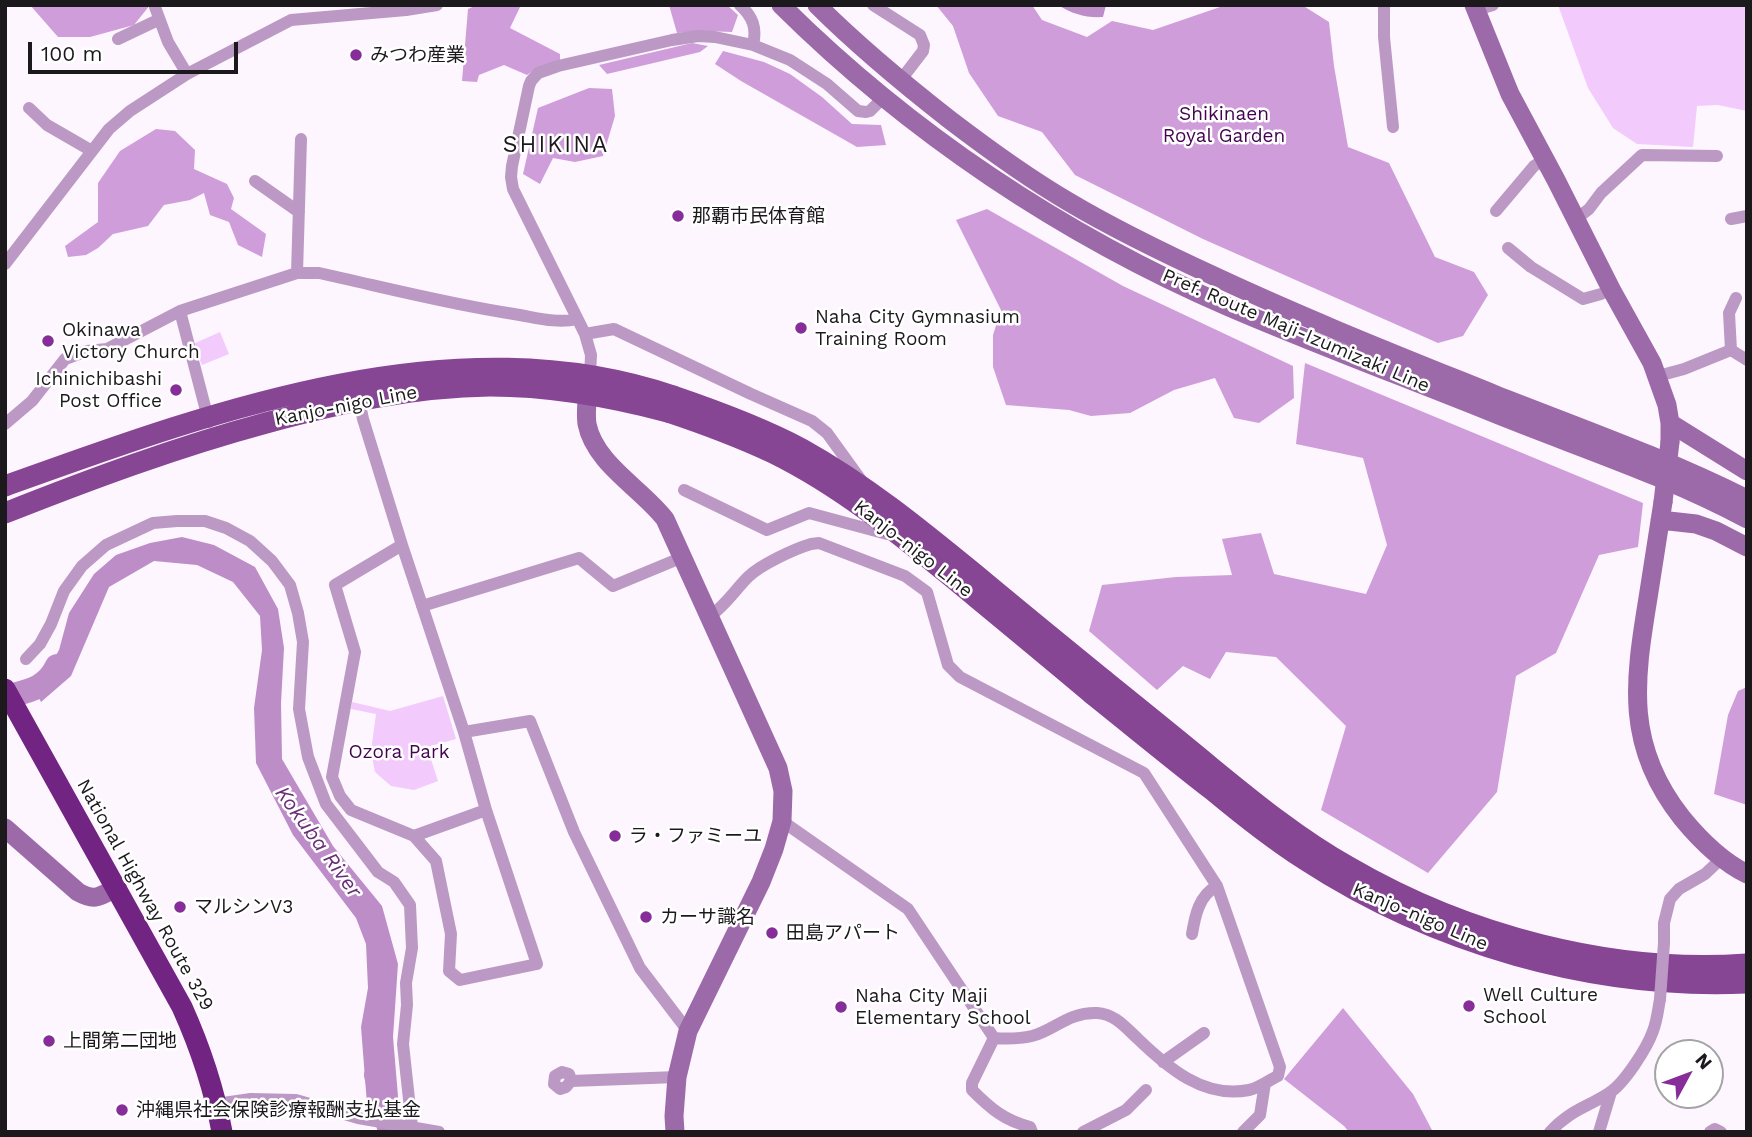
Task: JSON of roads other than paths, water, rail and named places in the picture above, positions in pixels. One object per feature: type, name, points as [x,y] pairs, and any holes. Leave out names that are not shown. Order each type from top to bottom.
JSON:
[{"type":"highway","name":"National Highway Route 329","points":[[5,689],[182,1007],[199,1046],[222,1132]]},
{"type":"main road","name":"Pref. Route Maji-Izumizaki Line","points":[[781,5],[883,98],[971,164],[1043,210],[1124,255],[1227,306],[1563,442],[1672,483],[1747,519]]},
{"type":"main road","name":"Pref. Route Maji-Izumizaki Line","points":[[817,5],[851,39],[900,81],[982,144],[1068,202],[1163,253],[1367,343],[1654,456],[1747,499]]},
{"type":"main road","points":[[1481,7],[1510,94],[1648,355],[1667,405],[1670,433],[1662,511],[1638,666],[1639,724],[1650,767],[1691,828],[1721,858],[1747,874]]},
{"type":"main road","name":"Kanjo-nigo Line","points":[[5,513],[131,465],[268,401],[359,380],[449,369],[529,370],[589,386],[623,401],[671,404],[713,427],[774,454],[852,501],[1282,823],[1348,867],[1387,888],[1484,928],[1536,944],[1611,958],[1688,965],[1747,964]]},
{"type":"main road","name":"Kanjo-nigo Line","points":[[5,486],[123,443],[293,415],[359,400],[431,390],[493,386],[549,390],[589,386]]},
{"type":"main road","points":[[589,386],[587,422],[594,444],[602,457],[655,506],[665,519],[778,768],[783,790],[782,821],[761,882],[688,1031],[677,1077],[675,1132]]},
{"type":"main road","points":[[1670,433],[1747,471]]},
{"type":"main road","points":[[1662,511],[1716,531],[1747,547]]},
{"type":"main road","name":"Kanjo-nigo Line","points":[[1098,687],[1269,835],[1350,888],[1392,909],[1480,944],[1541,962],[1673,983],[1747,983]]},
{"type":"main road","points":[[5,828],[78,892],[97,898],[117,887]]},
{"type":"street","points":[[7,258],[109,129],[130,111],[187,74],[291,20],[370,14],[437,5]]},
{"type":"street","points":[[740,5],[748,12],[754,25],[753,45]]},
{"type":"street","points":[[873,5],[919,35],[922,40],[923,51],[900,81]]},
{"type":"street","points":[[1384,5],[1384,37],[1393,127]]},
{"type":"street","points":[[155,7],[167,42],[187,74]]},
{"type":"street","points":[[118,39],[158,20]]},
{"type":"street","points":[[589,386],[591,355],[585,334],[513,189],[511,177],[531,81],[538,73],[558,66],[685,38],[715,37],[753,45],[801,65],[862,113],[870,111],[883,98]]},
{"type":"street","points":[[29,108],[47,125],[92,151]]},
{"type":"street","points":[[297,273],[301,139]]},
{"type":"street","points":[[1576,219],[1642,155],[1717,156]]},
{"type":"street","points":[[1496,211],[1534,166],[1545,159]]},
{"type":"street","points":[[255,181],[299,212]]},
{"type":"street","points":[[1731,219],[1747,216]]},
{"type":"street","points":[[1508,248],[1531,267],[1583,299],[1611,289]]},
{"type":"street","points":[[5,424],[32,401],[65,359],[87,351],[107,349],[180,311],[297,273],[319,273],[494,311],[554,321],[568,322],[577,319]]},
{"type":"street","points":[[1731,350],[1729,313],[1736,298]]},
{"type":"street","points":[[180,311],[210,427]]},
{"type":"street","points":[[585,334],[614,329],[813,421],[827,433],[893,521],[887,534],[809,513],[767,530],[684,490]]},
{"type":"street","points":[[1658,376],[1684,369],[1731,350]]},
{"type":"street","points":[[1731,350],[1747,360]]},
{"type":"street","points":[[359,400],[402,545],[537,964],[460,980],[449,971],[451,934],[436,861],[414,835],[352,810],[340,796],[331,777],[355,652],[335,585],[402,545]]},
{"type":"street","points":[[26,659],[40,644],[64,591],[82,566],[106,545],[152,523],[205,521],[226,528],[250,541],[272,561],[290,586],[298,613],[303,642],[299,709],[308,757],[326,804],[378,872],[394,882],[410,905],[412,948],[403,1044],[412,1127]]},
{"type":"street","points":[[710,616],[719,610],[758,568],[811,544],[820,543],[905,576],[927,592],[948,665],[960,677],[1144,773],[1217,886],[1280,1067],[1278,1076],[1252,1090],[1228,1092],[1207,1088],[1178,1074],[1115,1017],[1097,1013],[1069,1017],[1034,1036],[1009,1040],[994,1038],[908,909],[782,821]]},
{"type":"street","points":[[422,606],[579,558],[612,586],[683,556]]},
{"type":"street","points":[[464,732],[530,721],[574,832],[640,968],[688,1031]]},
{"type":"street","points":[[414,835],[486,810]]},
{"type":"street","points":[[1550,1132],[1568,1115],[1611,1092],[1648,1043],[1654,1029],[1660,999],[1664,923],[1670,899],[1679,889],[1705,873],[1721,858]]},
{"type":"street","points":[[1192,934],[1196,912],[1208,890],[1217,886]]},
{"type":"street","points":[[1163,1062],[1205,1033]]},
{"type":"street","points":[[994,1038],[972,1083],[972,1090],[1011,1122],[1030,1127],[1032,1132]]},
{"type":"street","points":[[570,1081],[677,1077]]},
{"type":"street","points":[[1243,1132],[1260,1115],[1265,1083]]},
{"type":"street","points":[[1083,1132],[1126,1110],[1146,1090]]},
{"type":"street","points":[[1599,1132],[1611,1092]]},
{"type":"street","points":[[216,1104],[251,1099],[296,1100],[358,1118],[439,1132]]},
{"type":"street","points":[[1710,1132],[1715,1129],[1721,1132]]},
{"type":"water","points":[[1058,5],[1106,5],[1103,17],[1097,17],[1079,15]]},
{"type":"water","points":[[182,537],[214,545],[255,567],[278,609],[284,648],[282,759],[333,846],[382,906],[398,964],[393,1037],[399,1108],[367,1104],[361,1027],[368,988],[366,944],[356,918],[293,835],[256,763],[254,708],[262,650],[260,616],[233,582],[197,565],[154,561],[109,587],[71,676],[41,702],[30,680],[48,669],[59,650],[69,613],[94,574],[116,555],[150,543]]},
{"type":"waterway","name":"Kokuba River","points":[[5,697],[29,691],[42,684],[57,666]]},
{"type":"waterway","name":"Kokuba River","points":[[376,1075],[390,1132]]},
{"type":"place","name":"みつわ産業","points":[[356,55]]},
{"type":"place","name":"那覇市民体育館","points":[[678,216]]},
{"type":"place","name":"Naha City Gymnasium Training Room","points":[[801,328]]},
{"type":"place","name":"Okinawa Victory Church","points":[[48,341]]},
{"type":"place","name":"Ichinichibashi Post Office","points":[[176,390]]},
{"type":"place","name":"ラ・ファミーユ","points":[[615,836]]},
{"type":"place","name":"マルシンV3","points":[[180,907]]},
{"type":"place","name":"カーサ識名","points":[[646,917]]},
{"type":"place","name":"田島アパート","points":[[772,933]]},
{"type":"place","name":"Well Culture School","points":[[1469,1006]]},
{"type":"place","name":"Naha City Maji Elementary School","points":[[841,1007]]},
{"type":"place","name":"上間第二団地","points":[[49,1041]]},
{"type":"place","name":"沖縄県社会保険診療報酬支払基金","points":[[122,1110]]},
{"type":"district","name":"SHIKINA","points":[[556,145]]},
{"type":"park label","name":"Shikinaen Royal Garden","points":[[1224,125]]},
{"type":"park label","name":"Ozora Park","points":[[399,752]]}]
